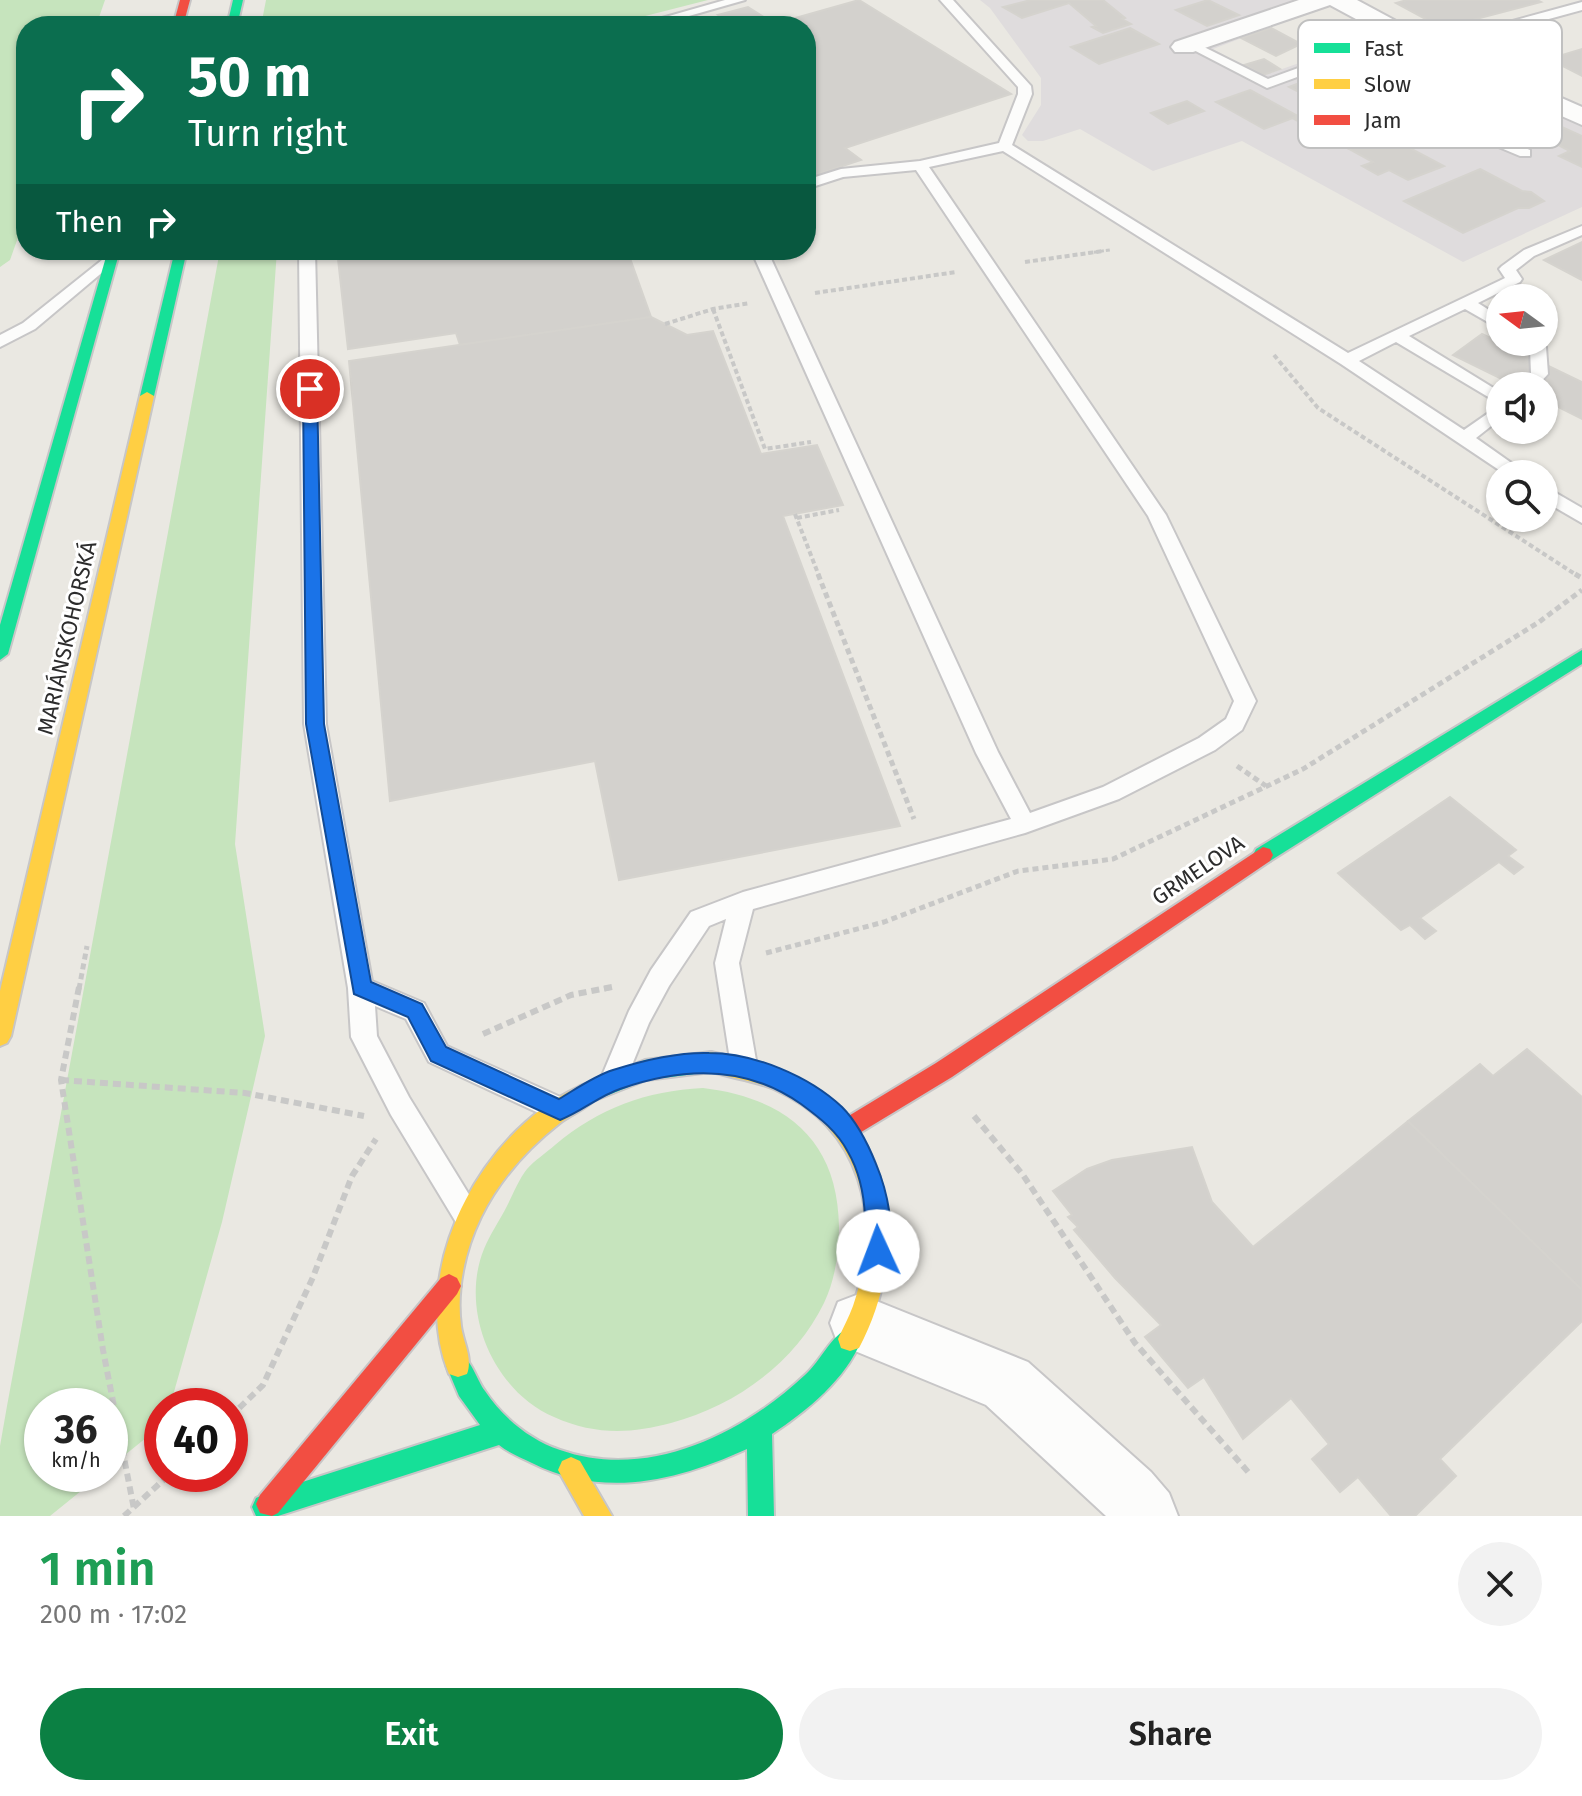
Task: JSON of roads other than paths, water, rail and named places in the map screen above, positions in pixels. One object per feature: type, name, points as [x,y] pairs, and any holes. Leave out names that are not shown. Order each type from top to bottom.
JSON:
[{"type":"street","points":[[1187,46],[1322,0]]},
{"type":"street","points":[[1339,0],[1376,20]]},
{"type":"street","points":[[1562,108],[1582,117]]},
{"type":"street","points":[[0,654],[111,260]]},
{"type":"street","name":"MARIÁNSKOHORSKÁ","points":[[0,1036],[179,260]]},
{"type":"street","name":"GRMELOVA","points":[[845,1130],[944,1070],[1308,825],[1582,656]]},
{"type":"street","points":[[711,1062],[744,1066],[807,1092],[834,1115],[845,1130],[857,1145],[871,1179],[878,1251],[872,1287],[859,1323],[840,1356],[816,1387],[788,1413],[759,1434],[727,1451],[654,1474],[612,1477],[571,1470],[534,1455],[502,1431],[475,1401],[457,1366],[447,1327],[455,1250],[468,1215],[486,1182],[508,1154],[560,1110],[613,1080],[677,1064],[711,1062]]},
{"type":"street","points":[[269,1504],[449,1286]]},
{"type":"street","points":[[859,1323],[1007,1383],[1129,1494],[1146,1516]]},
{"type":"street","points":[[250,1516],[269,1504],[502,1431]]},
{"type":"street","points":[[759,1434],[761,1516]]},
{"type":"street","points":[[571,1470],[599,1516]]},
{"type":"lane","points":[[678,16],[739,0]]},
{"type":"lane","points":[[946,0],[1024,86],[1025,94],[1005,146]]},
{"type":"lane","points":[[1531,20],[1582,6]]},
{"type":"lane","points":[[1187,46],[1267,84],[1298,73]]},
{"type":"lane","points":[[816,182],[841,173],[920,165],[1005,146],[1347,360],[1497,460]]},
{"type":"lane","points":[[1513,148],[1525,153]]},
{"type":"lane","points":[[613,1080],[638,1019],[660,978],[700,919],[743,902],[1025,824],[1111,793],[1207,744],[1234,724],[1245,701],[1157,515],[920,165]]},
{"type":"lane","points":[[1347,360],[1468,304],[1514,279],[1507,269],[1529,253],[1582,230]]},
{"type":"lane","points":[[0,342],[29,326],[105,260]]},
{"type":"lane","points":[[307,260],[315,724],[361,988],[364,1037],[394,1113],[468,1215]]},
{"type":"lane","points":[[764,260],[987,753],[1025,824]]},
{"type":"lane","points":[[1468,304],[1486,315]]},
{"type":"lane","points":[[1399,337],[1486,390]]},
{"type":"lane","points":[[1464,438],[1486,421]]},
{"type":"lane","points":[[1558,501],[1582,517]]},
{"type":"lane","points":[[743,902],[727,963],[744,1066]]},
{"type":"lane","points":[[361,988],[415,1011],[438,1054],[560,1110]]}]
